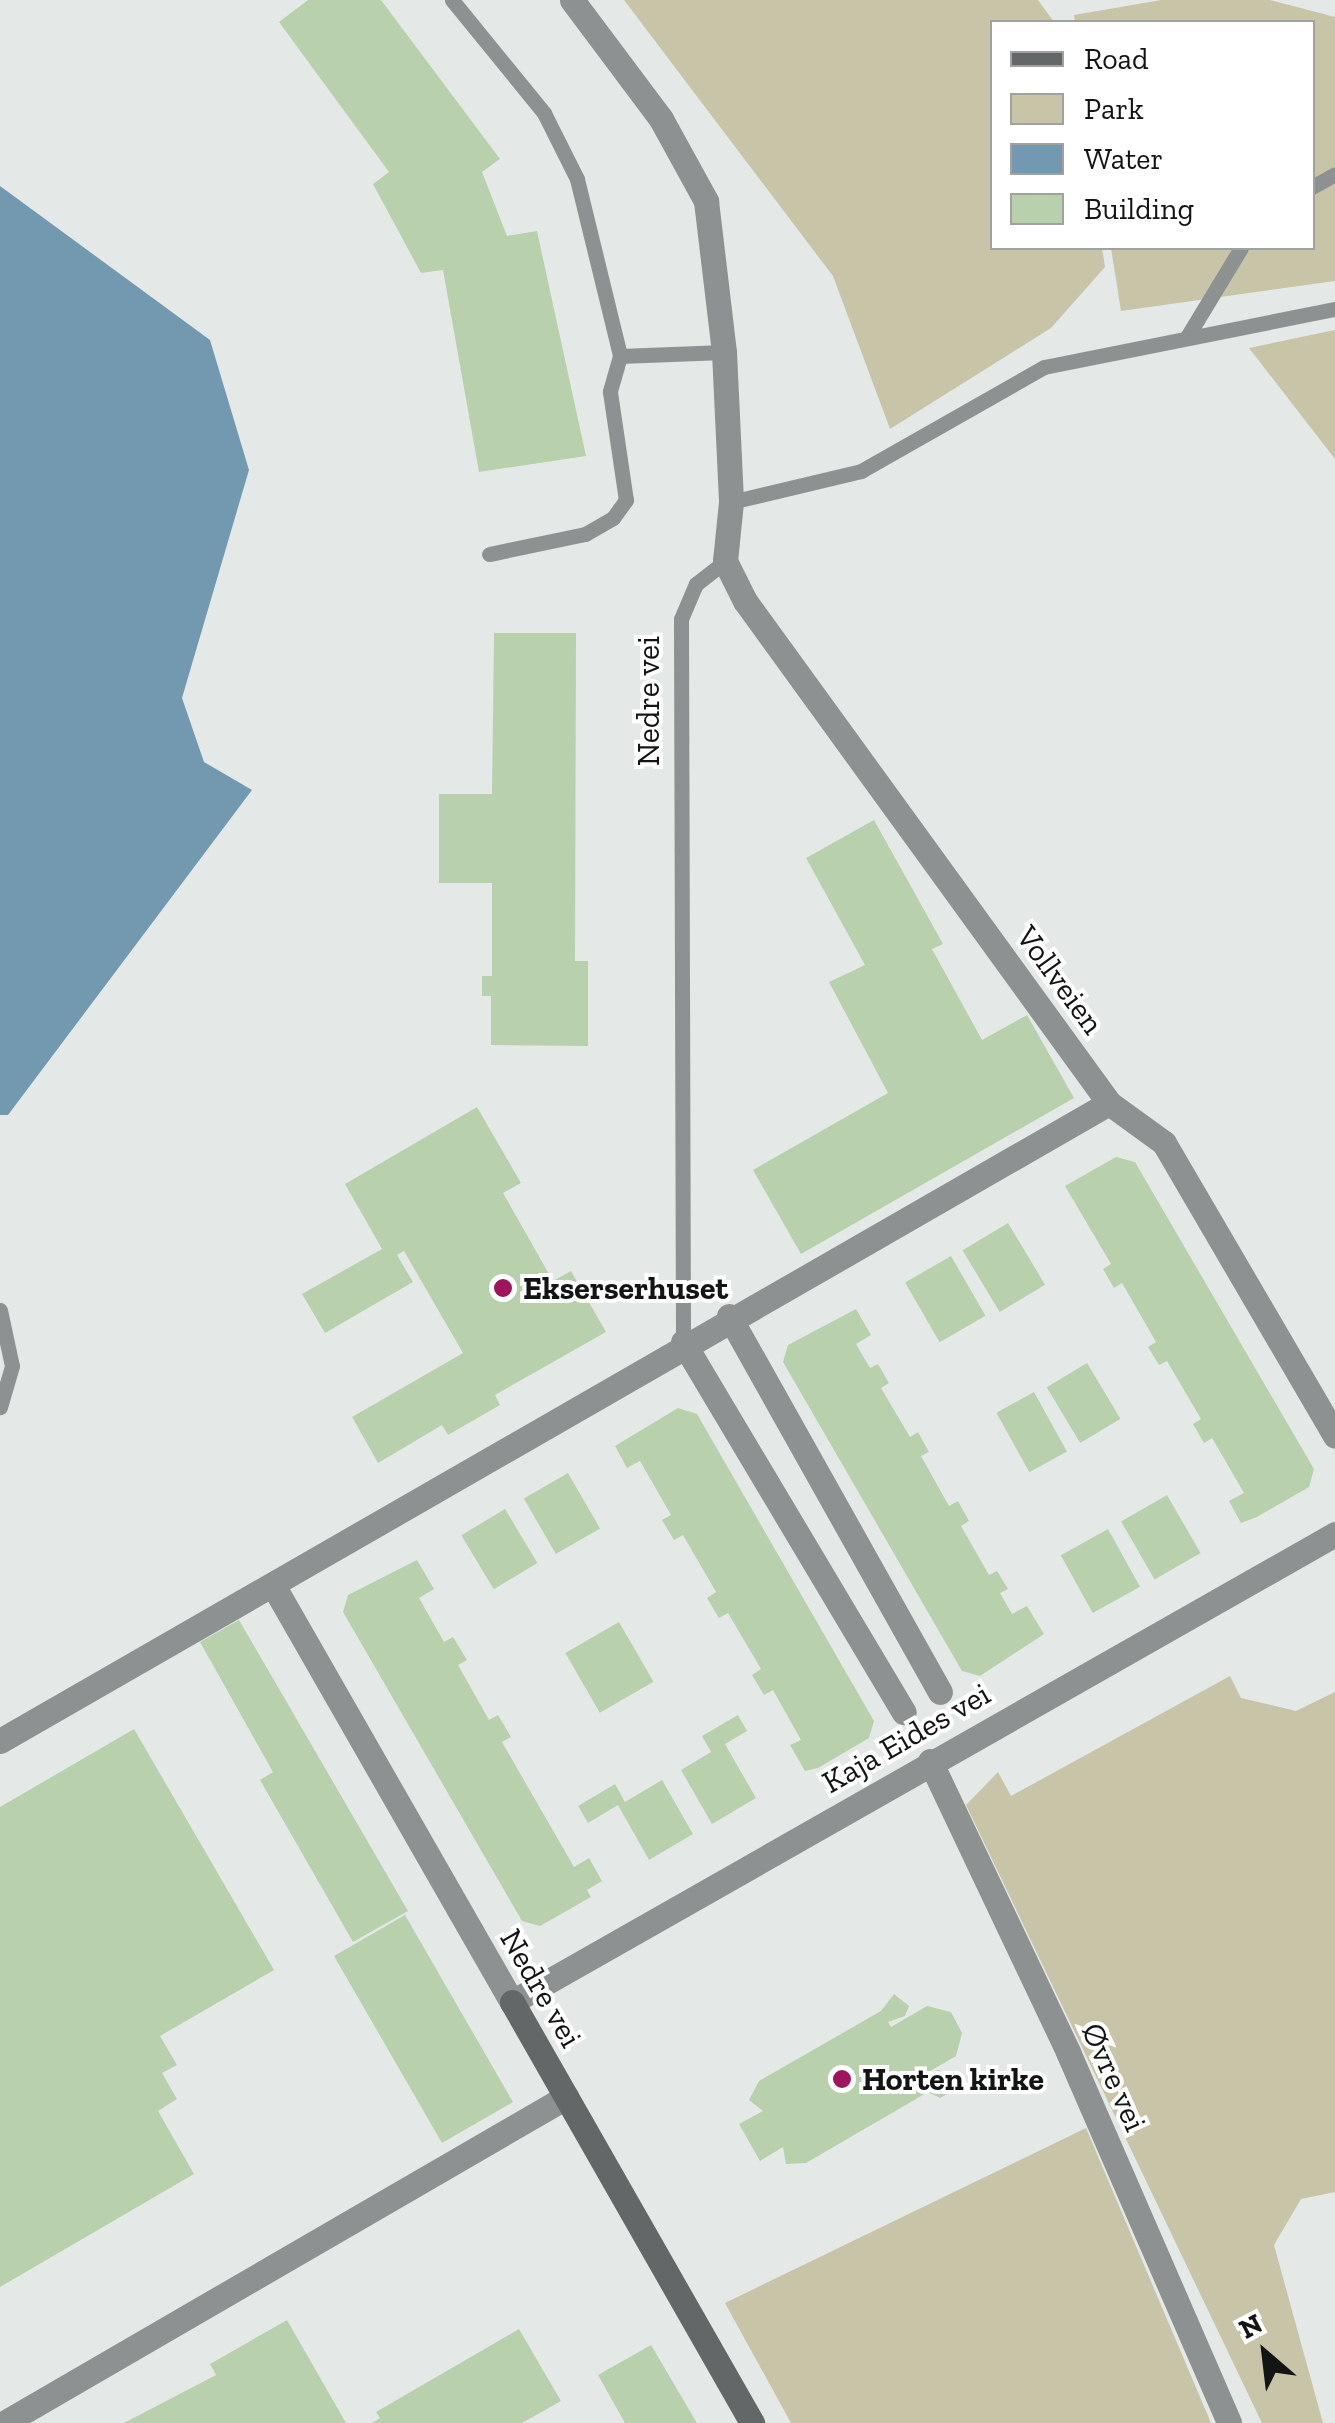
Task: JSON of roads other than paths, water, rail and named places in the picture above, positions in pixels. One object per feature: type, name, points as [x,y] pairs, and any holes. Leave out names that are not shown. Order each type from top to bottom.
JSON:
[{"type":"main road","name":"Nedre vei","points":[[512,2002],[752,2423]]},
{"type":"street","points":[[572,0],[661,119],[706,202],[724,352],[731,502],[725,562]]},
{"type":"street","name":"Vollveien","points":[[725,562],[757,618],[1109,1103],[1164,1142],[1335,1436]]},
{"type":"street","points":[[0,1741],[683,1342],[1109,1103]]},
{"type":"street","points":[[729,1316],[940,1692]]},
{"type":"street","points":[[683,1342],[904,1712]]},
{"type":"street","name":"Kaja Eides vei","points":[[512,2002],[1335,1534]]},
{"type":"street","name":"Nedre vei","points":[[272,1585],[512,2002]]},
{"type":"street","name":"Øvre vei","points":[[930,1761],[1068,2052],[1229,2423]]},
{"type":"street","points":[[4,2423],[566,2097]]},
{"type":"lane","points":[[452,0],[544,113],[576,179],[620,356],[610,392],[626,500],[614,518],[586,534],[488,554]]},
{"type":"lane","points":[[1187,337],[1240,250]]},
{"type":"lane","points":[[731,502],[861,471],[1044,366],[1335,309]]},
{"type":"lane","points":[[620,356],[724,352]]},
{"type":"lane","name":"Nedre vei","points":[[683,1342],[681,619],[696,584],[725,562]]},
{"type":"lane","points":[[0,1310],[10,1385],[0,1407]]},
{"type":"water","points":[[0,186],[210,340],[249,470],[182,698],[204,762],[252,790],[8,1115],[0,1115]]},
{"type":"place","name":"Ekserserhuset","points":[[503,1288]]},
{"type":"place","name":"Horten kirke","points":[[842,2079]]}]
